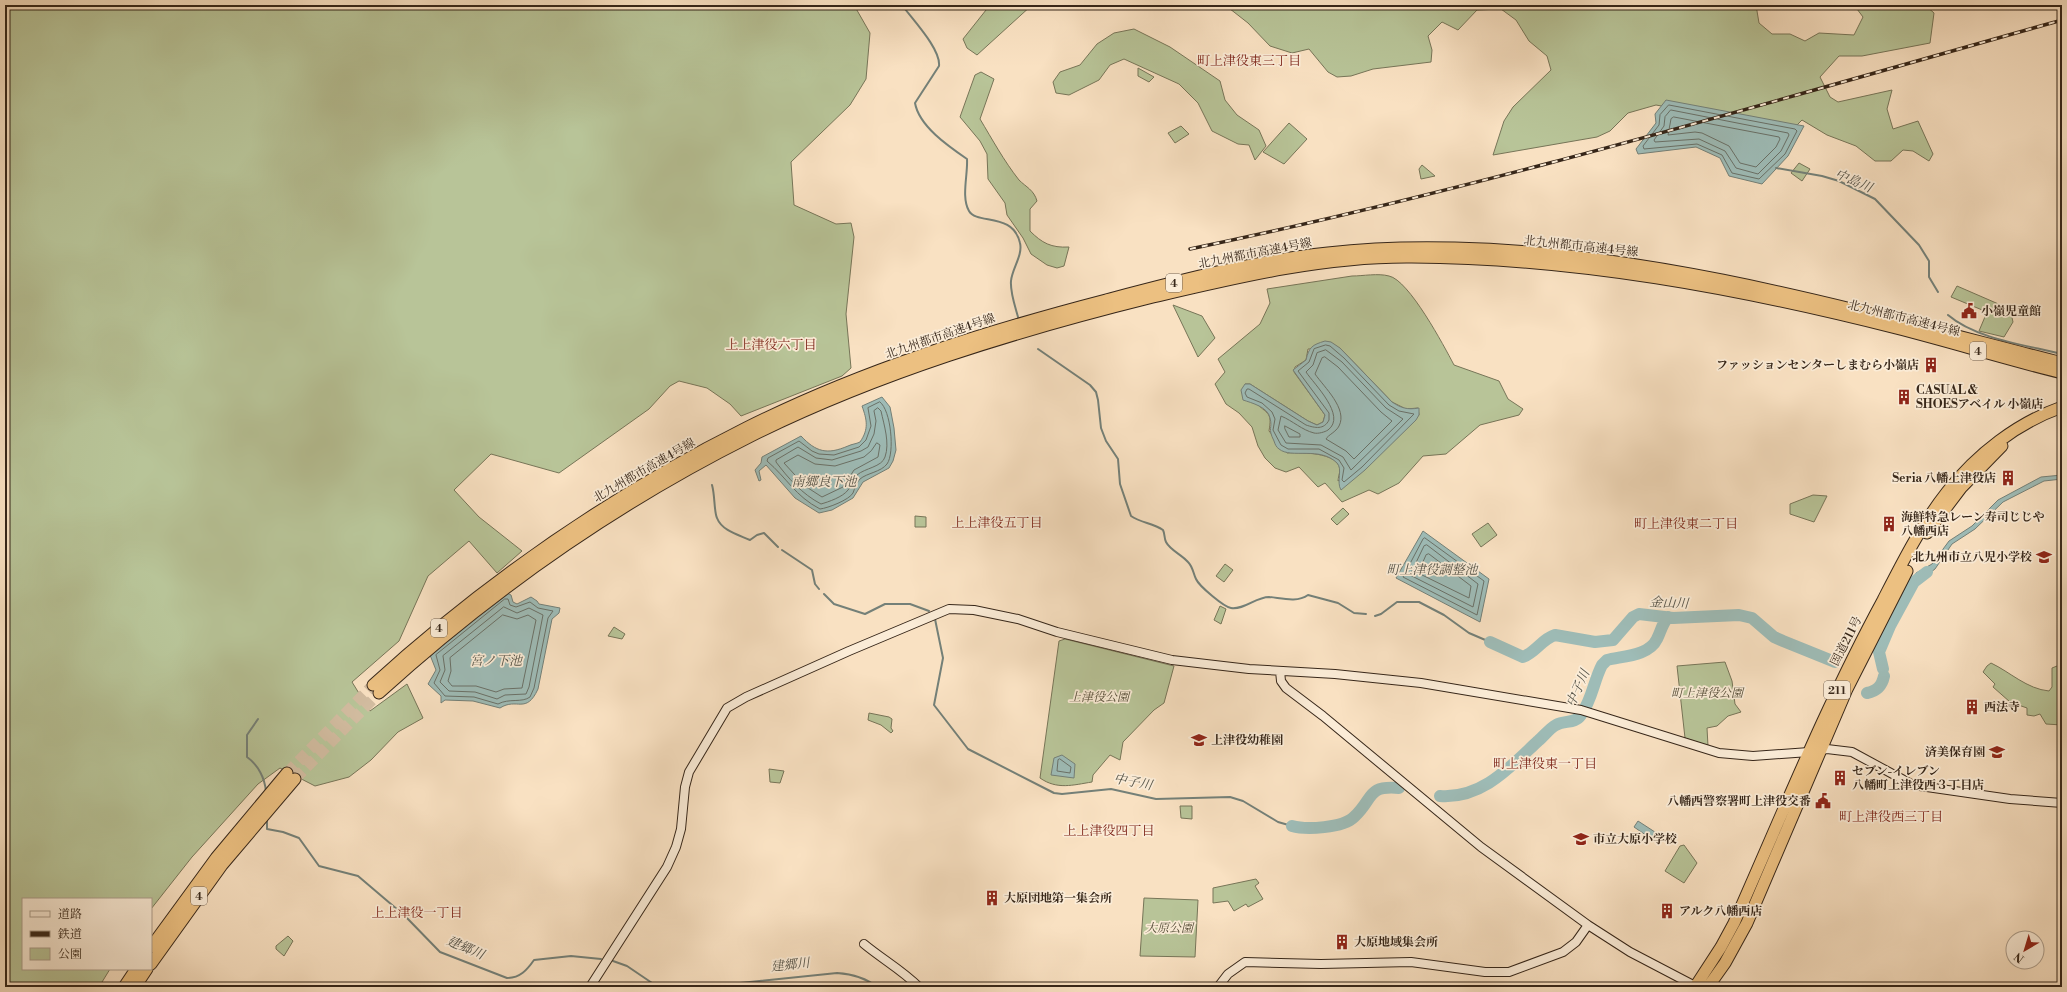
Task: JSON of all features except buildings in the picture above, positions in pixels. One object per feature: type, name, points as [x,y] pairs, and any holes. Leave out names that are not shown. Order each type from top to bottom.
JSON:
[{"type":"highway","name":"北九州都市高速4号線","points":[[376,689],[511,578],[591,516],[632,490],[747,428],[838,387],[927,353],[1020,323],[1160,286],[1271,262],[1326,253],[1413,248],[1460,248],[1587,258],[1675,271],[1782,292],[1895,323],[2062,373]]},
{"type":"highway","name":"北九州都市高速4号線","points":[[1895,323],[2062,363]]},
{"type":"highway","name":"国道211号","points":[[1696,987],[1722,947],[1814,751],[1932,525],[1971,477],[2024,425],[2062,407]]},
{"type":"highway","name":"国道211号","points":[[1708,987],[1725,963],[1747,923],[1814,751]]},
{"type":"highway","name":"4","points":[[152,946],[186,896],[291,776]]},
{"type":"highway","name":"4","points":[[152,963],[247,827]]},
{"type":"highway","points":[[124,987],[135,970]]},
{"type":"highway","points":[[135,987],[146,970]]},
{"type":"street","points":[[590,987],[667,867],[676,847],[681,829],[685,787],[689,772],[727,708],[746,697],[938,612],[949,609],[974,610],[1018,620],[1057,632],[1172,660],[1421,683],[1584,711],[1719,754],[1754,756],[1814,751],[1827,748],[1852,752],[1913,785],[2010,799],[2062,802]]},
{"type":"street","points":[[1280,671],[1281,681],[1286,688],[1323,716],[1468,838],[1588,925],[1630,952],[1696,987]]},
{"type":"street","points":[[1218,987],[1228,974],[1245,962],[1321,964],[1411,962],[1485,972],[1509,972],[1563,952],[1576,942],[1588,925]]},
{"type":"street","points":[[864,944],[884,961],[904,972],[919,987]]},
{"type":"green space","points":[[5,5],[854,5],[870,33],[866,79],[850,105],[791,162],[794,205],[836,224],[851,223],[854,237],[846,314],[851,368],[842,376],[741,416],[730,404],[707,388],[679,381],[670,386],[649,409],[559,473],[491,454],[454,490],[479,517],[522,551],[497,573],[469,541],[428,576],[399,641],[352,682],[370,711],[407,684],[423,718],[398,732],[371,760],[349,777],[315,786],[280,768],[258,784],[192,857],[152,908],[152,898],[22,898],[22,970],[109,970],[99,987],[5,987]]},
{"type":"green space","points":[[990,5],[1032,5],[977,55],[967,48],[963,39]]},
{"type":"green space","points":[[1225,5],[1756,5],[1759,23],[1772,34],[1790,34],[1805,41],[1819,33],[1854,35],[1863,17],[1857,9],[1860,5],[1925,5],[1934,13],[1930,43],[1862,56],[1839,56],[1820,77],[1830,97],[1838,102],[1892,90],[1887,109],[1893,129],[1918,121],[1933,154],[1929,161],[1913,151],[1903,150],[1891,161],[1875,161],[1856,146],[1827,135],[1802,120],[1792,130],[1656,105],[1628,113],[1610,131],[1597,137],[1493,155],[1504,121],[1513,107],[1551,70],[1547,56],[1529,41],[1516,20],[1501,9],[1477,10],[1458,30],[1442,22],[1428,36],[1432,50],[1431,62],[1373,69],[1351,76],[1337,77],[1328,72],[1309,49],[1292,53],[1270,46],[1248,23]]},
{"type":"green space","points":[[1134,29],[1170,47],[1220,81],[1225,100],[1237,115],[1259,130],[1266,146],[1255,160],[1249,145],[1238,144],[1212,131],[1198,103],[1179,84],[1124,59],[1110,65],[1099,80],[1069,95],[1056,93],[1053,82],[1060,72],[1080,65],[1097,44],[1114,33]]},
{"type":"green space","points":[[1138,68],[1154,77],[1149,82],[1138,76]]},
{"type":"green space","points":[[981,72],[994,79],[980,119],[998,150],[1019,180],[1032,191],[1036,197],[1037,201],[1030,209],[1030,231],[1047,244],[1057,247],[1069,247],[1064,266],[1057,268],[1047,265],[1031,254],[1023,238],[1007,215],[1005,203],[988,179],[987,154],[980,141],[960,117],[975,75]]},
{"type":"green space","points":[[1289,123],[1307,139],[1284,164],[1263,152]]},
{"type":"green space","points":[[1181,126],[1189,134],[1175,143],[1168,133]]},
{"type":"green space","points":[[1799,163],[1810,169],[1802,181],[1791,173]]},
{"type":"green space","points":[[1422,165],[1435,176],[1421,179],[1419,169]]},
{"type":"green space","points":[[1352,276],[1389,276],[1397,280],[1416,301],[1454,365],[1499,381],[1508,399],[1523,409],[1519,415],[1480,425],[1446,454],[1423,456],[1399,483],[1378,494],[1369,490],[1342,502],[1325,483],[1318,487],[1299,467],[1286,472],[1275,468],[1265,458],[1258,446],[1252,427],[1239,413],[1226,404],[1215,384],[1225,372],[1218,359],[1260,324],[1270,303],[1267,289]],"holes":[[[1340,348],[1392,402],[1406,409],[1418,408],[1419,415],[1395,440],[1338,481],[1340,469],[1338,463],[1333,459],[1317,454],[1287,453],[1269,431],[1269,415],[1253,400],[1245,384],[1250,384],[1308,421],[1317,425],[1323,422],[1325,415],[1294,372],[1295,367],[1306,360],[1308,349]]]},
{"type":"green space","points":[[1957,286],[2010,309],[2013,322],[2004,337],[1979,331],[1987,312],[1951,297]]},
{"type":"green space","points":[[1173,305],[1202,316],[1215,338],[1198,357]]},
{"type":"green space","points":[[1813,495],[1827,496],[1814,522],[1790,514],[1790,504]]},
{"type":"green space","points":[[1343,508],[1349,514],[1337,525],[1331,519]]},
{"type":"green space","points":[[915,516],[926,517],[926,527],[915,527]]},
{"type":"green space","points":[[1488,523],[1497,535],[1481,547],[1472,534]]},
{"type":"green space","points":[[1225,564],[1233,570],[1224,582],[1216,576]]},
{"type":"green space","points":[[1220,606],[1226,609],[1221,624],[1214,620]]},
{"type":"green space","points":[[614,627],[625,634],[622,639],[608,636]]},
{"type":"green space","name":"上津役公園","points":[[1065,639],[1174,666],[1164,703],[1154,710],[1123,742],[1120,760],[1110,755],[1093,775],[1092,782],[1065,786],[1046,782],[1040,778],[1059,641]]},
{"type":"green space","name":"町上津役公園","points":[[1725,662],[1732,681],[1735,704],[1741,712],[1728,716],[1717,726],[1707,728],[1708,746],[1685,738],[1677,666]]},
{"type":"green space","points":[[1991,663],[2026,684],[2041,690],[2049,691],[2052,687],[2052,668],[2062,664],[2062,725],[2046,724],[2040,714],[2034,716],[2027,715],[2027,708],[2010,702],[1993,687],[1995,684],[1983,672]]},
{"type":"green space","points":[[869,713],[892,719],[891,728],[893,731],[891,733],[881,725],[868,720]]},
{"type":"green space","points":[[769,769],[784,771],[780,783],[770,782]]},
{"type":"green space","points":[[1180,806],[1192,806],[1192,819],[1181,818]]},
{"type":"green space","points":[[1684,845],[1697,863],[1684,883],[1665,871],[1680,846]]},
{"type":"green space","points":[[1256,879],[1259,883],[1255,886],[1263,899],[1248,907],[1246,904],[1234,911],[1228,901],[1213,903],[1213,888]]},
{"type":"green space","name":"大原公園","points":[[1144,898],[1198,900],[1195,957],[1140,956]]},
{"type":"green space","points":[[288,936],[293,941],[284,956],[276,949],[276,946]]},
{"type":"water","points":[[1666,100],[1804,126],[1788,156],[1762,184],[1729,176],[1720,158],[1696,147],[1638,154],[1636,149],[1656,123],[1655,114]]},
{"type":"water","points":[[1325,341],[1331,342],[1340,348],[1392,402],[1404,408],[1419,408],[1419,415],[1416,420],[1365,470],[1341,490],[1339,483],[1339,466],[1337,463],[1322,455],[1291,453],[1284,452],[1279,449],[1270,430],[1271,422],[1269,414],[1263,408],[1243,400],[1241,390],[1245,384],[1250,384],[1308,421],[1317,425],[1323,422],[1325,415],[1293,370],[1306,360],[1308,352],[1312,347]]},
{"type":"water","name":"南郷良下池","points":[[882,397],[890,407],[894,428],[896,450],[893,461],[889,468],[863,482],[853,498],[832,510],[819,513],[795,498],[766,465],[759,471],[761,480],[759,481],[755,470],[761,463],[762,457],[801,436],[817,449],[828,451],[841,449],[860,442],[866,429],[865,416],[862,406]]},
{"type":"water","points":[[2062,475],[2062,479],[2044,481],[2003,502],[1975,529],[1952,544],[1935,569],[1914,585],[1916,573],[1932,564],[1949,541],[1972,526],[1998,500],[2041,477]]},
{"type":"water","name":"町上津役調整池","points":[[1423,531],[1489,579],[1480,622],[1396,578]]},
{"type":"water","name":"宮ノ下池","points":[[507,593],[511,595],[513,602],[517,604],[531,597],[539,604],[560,608],[559,613],[552,619],[538,689],[534,697],[525,704],[511,704],[500,708],[473,701],[445,700],[441,703],[441,696],[428,684],[436,670],[430,655]]},
{"type":"water","points":[[1062,755],[1075,764],[1074,778],[1051,775],[1054,758]]},
{"type":"water","points":[[1638,821],[1658,834],[1653,840],[1634,827]]},
{"type":"waterway","points":[[902,5],[931,43],[938,59],[939,66],[915,103],[922,120],[935,135],[967,159],[965,199],[969,211],[979,218],[1003,223],[1010,227],[1016,233],[1020,243],[1021,248],[1019,257],[1011,281],[1012,294],[1018,317]]},
{"type":"waterway","name":"中島川","points":[[1776,168],[1822,176],[1839,181],[1875,199],[1919,245],[1929,261],[1929,277],[1938,292]]},
{"type":"waterway","name":"中島川","points":[[1948,315],[1959,323],[1987,336],[2062,354]]},
{"type":"waterway","points":[[1038,349],[1090,385],[1096,392],[1101,428],[1106,441],[1118,459],[1120,484],[1131,516],[1163,530],[1165,540],[1168,545],[1188,562],[1198,582],[1212,596],[1228,607],[1236,608],[1259,599],[1269,597],[1299,599],[1308,595],[1338,603],[1354,613],[1366,614]]},
{"type":"waterway","name":"中子川","points":[[712,485],[716,515],[719,522],[723,526],[731,532],[750,540],[757,535],[764,533],[778,547]]},
{"type":"waterway","name":"中子川","points":[[782,550],[812,570],[815,584],[819,589]]},
{"type":"waterway","name":"金山川","points":[[1883,669],[1879,652],[1890,626],[1914,582],[1927,572]]},
{"type":"waterway","name":"中子川","points":[[824,594],[834,604],[865,614],[885,604],[910,604],[929,611]]},
{"type":"waterway","points":[[1375,616],[1381,614],[1397,602],[1419,602],[1444,615],[1469,633],[1490,642]]},
{"type":"waterway","name":"金山川","points":[[1490,642],[1523,657],[1532,652],[1546,639],[1555,635],[1595,642],[1613,640],[1633,617],[1639,614],[1673,618],[1739,615],[1752,618],[1774,637],[1835,662]]},
{"type":"waterway","name":"中子川","points":[[1440,796],[1455,796],[1482,787],[1506,771],[1554,726],[1579,718],[1588,703],[1602,665],[1607,660],[1635,654],[1648,649],[1657,639],[1668,617]]},
{"type":"waterway","name":"中子川","points":[[935,619],[943,658],[934,705],[968,749],[1054,793],[1062,794],[1111,789],[1156,799],[1230,797],[1243,801],[1278,822],[1292,826]]},
{"type":"waterway","name":"金山川","points":[[1867,693],[1878,688],[1882,683],[1884,676]]},
{"type":"waterway","name":"建郷川","points":[[258,719],[247,735],[247,757],[260,772],[266,792]]},
{"type":"waterway","name":"中子川","points":[[1292,826],[1315,828],[1342,824],[1354,817],[1376,791],[1388,788],[1399,788]]},
{"type":"waterway","name":"建郷川","points":[[267,819],[267,829],[283,832],[299,838],[319,866],[358,876],[405,916],[440,952],[507,978],[516,977],[523,973],[534,960],[571,956],[601,959]]},
{"type":"waterway","name":"建郷川","points":[[613,961],[627,966],[658,987]]},
{"type":"waterway","name":"建郷川","points":[[702,987],[837,973],[858,977],[877,987]]},
{"type":"tunnel","points":[[287,773],[373,685]]},
{"type":"tunnel","points":[[295,779],[379,693]]},
{"type":"railway","points":[[1190,249],[1410,199],[1519,171],[1737,112],[2062,20]]},
{"type":"place","name":"小嶺児童館","points":[[1969,311]]},
{"type":"place","name":"ファッションセンターしまむら小嶺店","points":[[1931,365]]},
{"type":"place","name":"CASUAL & SHOESアベイル 小嶺店","points":[[1904,397]]},
{"type":"place","name":"Seria 八幡上津役店","points":[[2008,478]]},
{"type":"place","name":"海鮮特急レーン寿司じじや 八幡西店","points":[[1889,524]]},
{"type":"place","name":"北九州市立八児小学校","points":[[2044,557]]},
{"type":"place","name":"西法寺","points":[[1972,707]]},
{"type":"place","name":"上津役幼稚園","points":[[1199,740]]},
{"type":"place","name":"済美保育園","points":[[1997,752]]},
{"type":"place","name":"セブン-イレブン 八幡町上津役西３丁目店","points":[[1840,778]]},
{"type":"place","name":"八幡西警察署町上津役交番","points":[[1823,801]]},
{"type":"place","name":"市立大原小学校","points":[[1581,839]]},
{"type":"place","name":"大原団地第一集会所","points":[[992,898]]},
{"type":"place","name":"アルク八幡西店","points":[[1667,911]]},
{"type":"place","name":"大原地域集会所","points":[[1342,942]]},
{"type":"district","name":"町上津役東三丁目","points":[[1249,60]]},
{"type":"district","name":"上上津役六丁目","points":[[771,344]]},
{"type":"district","name":"上上津役五丁目","points":[[997,522]]},
{"type":"district","name":"町上津役東二丁目","points":[[1686,523]]},
{"type":"district","name":"町上津役東一丁目","points":[[1545,763]]},
{"type":"district","name":"町上津役西三丁目","points":[[1891,816]]},
{"type":"district","name":"上上津役四丁目","points":[[1109,830]]},
{"type":"district","name":"上上津役一丁目","points":[[417,912]]}]
